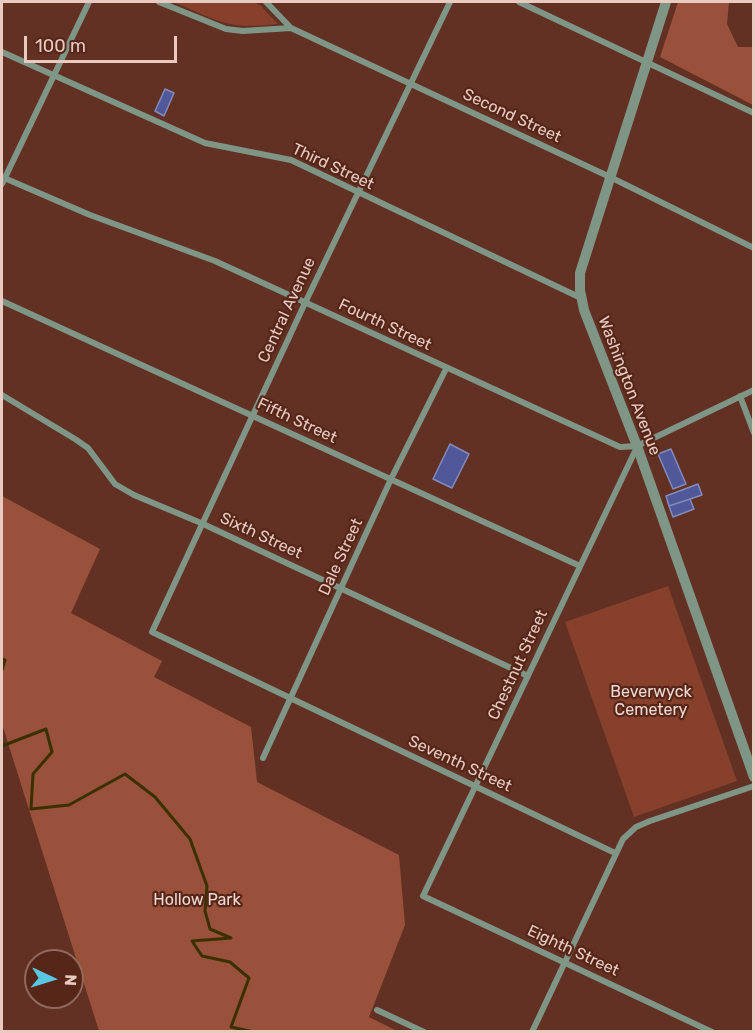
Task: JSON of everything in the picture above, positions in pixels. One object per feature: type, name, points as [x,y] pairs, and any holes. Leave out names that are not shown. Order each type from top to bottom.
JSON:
[{"type":"street","points":[[2,180],[89,2]]},
{"type":"street","points":[[159,2],[226,29],[243,32],[291,28]]},
{"type":"street","name":"Second Street","points":[[266,2],[291,28],[610,177],[753,248]]},
{"type":"street","name":"Central Avenue","points":[[152,632],[357,193],[450,2]]},
{"type":"street","points":[[519,2],[753,113]]},
{"type":"street","name":"Washington Avenue","points":[[666,2],[580,273],[581,298],[619,405],[637,446],[753,777]]},
{"type":"street","name":"Third Street","points":[[2,52],[205,143],[291,160],[581,298]]},
{"type":"street","name":"Fourth Street","points":[[2,180],[90,216],[214,261],[614,445],[637,446]]},
{"type":"street","name":"Fifth Street","points":[[2,301],[580,566]]},
{"type":"street","name":"Dale Street","points":[[263,758],[391,479],[446,369]]},
{"type":"street","points":[[637,446],[753,390]]},
{"type":"street","name":"Sixth Street","points":[[2,395],[88,448],[115,484],[528,676]]},
{"type":"street","points":[[740,396],[753,433]]},
{"type":"street","name":"Chestnut Street","points":[[423,896],[637,446]]},
{"type":"street","name":"Seventh Street","points":[[152,632],[615,853]]},
{"type":"street","points":[[532,1032],[623,839],[636,827],[753,786]]},
{"type":"street","name":"Eighth Street","points":[[423,896],[712,1032]]},
{"type":"street","points":[[377,1010],[424,1032]]},
{"type":"green space","points":[[174,2],[253,2],[260,5],[278,24],[235,25]]},
{"type":"green space","points":[[678,2],[729,2],[727,24],[738,47],[753,47],[753,105],[660,57]]},
{"type":"green space","name":"Hollow Park","points":[[2,496],[100,549],[71,613],[162,661],[154,677],[251,727],[257,782],[399,855],[405,925],[369,1017],[397,1031],[99,1031],[84,984],[84,949],[73,949],[2,724]]},
{"type":"green space","name":"Beverwyck Cemetery","points":[[668,586],[737,781],[634,817],[565,622]]},
{"type":"building","points":[[165,89],[174,93],[164,116],[155,111]]},
{"type":"building","points":[[450,444],[469,454],[452,488],[433,479]]},
{"type":"building","points":[[671,449],[686,484],[673,489],[658,454]]},
{"type":"building","points":[[698,484],[702,495],[669,506],[666,496]]},
{"type":"building","points":[[690,499],[694,509],[673,517],[669,506]]},
{"type":"waterway","points":[[2,659],[5,660],[2,670]]},
{"type":"waterway","points":[[2,743],[2,746],[46,729],[52,752],[33,774],[31,809],[69,805],[125,774],[155,797],[190,839],[207,886],[205,911],[210,929],[231,938],[192,941],[202,956],[230,962],[249,978],[231,1027],[254,1032]]}]
